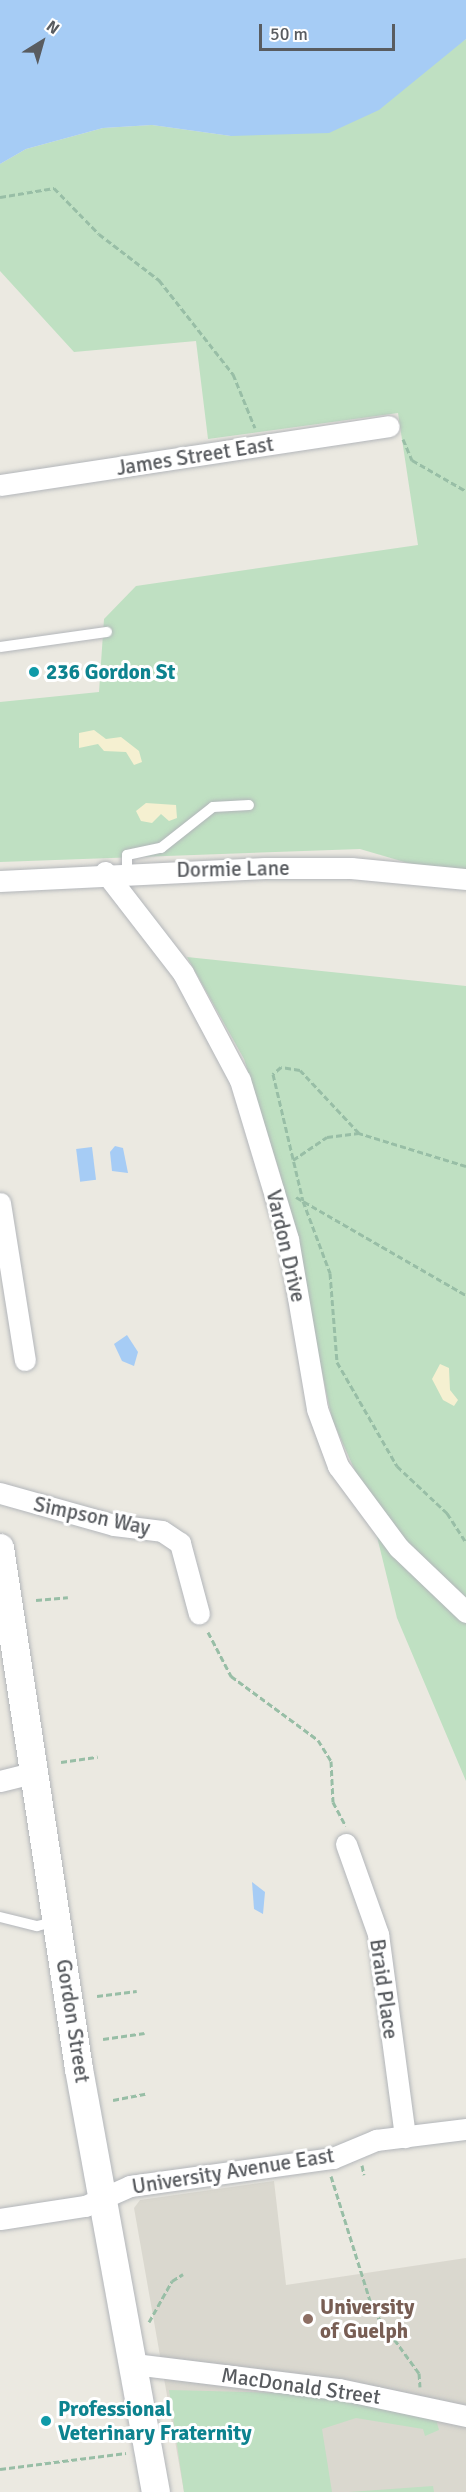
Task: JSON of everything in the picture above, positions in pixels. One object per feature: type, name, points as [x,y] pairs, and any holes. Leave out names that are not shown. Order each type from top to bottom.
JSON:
[{"type":"main road","name":"Gordon Street","points":[[0,1548],[32,1773],[156,2492]]},
{"type":"street","name":"James Street East","points":[[0,485],[389,426]]},
{"type":"street","name":"Dormie Lane","points":[[0,881],[105,872],[351,868],[466,879]]},
{"type":"street","name":"Vardon Drive","points":[[105,872],[152,928],[206,1012],[240,1080],[288,1239],[317,1408],[338,1466],[387,1535],[466,1612]]},
{"type":"street","points":[[0,1203],[25,1360]]},
{"type":"street","name":"Simpson Way","points":[[0,1493],[114,1525],[162,1531],[180,1543],[199,1614]]},
{"type":"street","points":[[0,1781],[32,1773]]},
{"type":"street","name":"Braid Place","points":[[346,1844],[379,1941],[405,2138]]},
{"type":"street","name":"University Avenue East","points":[[0,2218],[86,2206],[136,2185],[333,2158],[376,2140],[466,2129]]},
{"type":"street","name":"MacDonald Street","points":[[134,2364],[416,2403],[466,2416]]},
{"type":"lane","points":[[0,647],[106,632]]},
{"type":"lane","points":[[127,872],[127,855],[161,848],[213,807],[249,805]]},
{"type":"lane","points":[[0,1917],[37,1926],[57,1922]]},
{"type":"path","points":[[0,197],[54,188],[99,234],[159,280],[233,374],[262,445]]},
{"type":"path","points":[[389,426],[428,473],[466,491]]},
{"type":"path","points":[[359,1133],[300,1070],[281,1067],[273,1074],[273,1086],[303,1201],[330,1273],[337,1362],[350,1392],[397,1466],[447,1513],[466,1542]]},
{"type":"path","points":[[292,1161],[327,1137],[359,1133],[466,1166]]},
{"type":"path","points":[[271,1183],[466,1295]]},
{"type":"path","points":[[36,1600],[68,1597]]},
{"type":"path","points":[[199,1614],[231,1677],[322,1747],[331,1761],[333,1802],[346,1821],[346,1844]]},
{"type":"path","points":[[61,1762],[98,1757]]},
{"type":"path","points":[[97,1996],[137,1991]]},
{"type":"path","points":[[104,2039],[145,2033]]},
{"type":"path","points":[[114,2100],[145,2094]]},
{"type":"path","points":[[333,2158],[329,2169],[373,2310],[422,2379],[416,2403]]},
{"type":"path","points":[[362,2164],[364,2175]]},
{"type":"path","points":[[149,2322],[172,2282],[183,2274]]},
{"type":"path","points":[[0,2469],[129,2453]]},
{"type":"shaded area","name":"University of Guelph","points":[[274,2181],[286,2285],[466,2258],[466,2492],[184,2492],[134,2208],[140,2200]]},
{"type":"green space","points":[[466,39],[466,880],[360,849],[0,862],[0,702],[99,692],[104,619],[136,586],[418,545],[398,413],[208,439],[196,341],[74,352],[0,271],[0,164],[26,149],[103,128],[152,125],[231,136],[431,63]]},
{"type":"green space","points":[[187,957],[466,986],[466,1781],[397,1618],[368,1500],[332,1419],[280,1174],[244,1059]]},
{"type":"green space","points":[[169,2390],[318,2394],[436,2419],[439,2430],[425,2436],[423,2429],[356,2418],[322,2429],[332,2492],[184,2492]]},
{"type":"green space","points":[[433,2486],[434,2492],[349,2492]]},
{"type":"sand","points":[[94,730],[106,739],[121,737],[139,751],[142,762],[134,765],[126,752],[104,751],[98,744],[79,748],[79,733]]},
{"type":"sand","points":[[146,803],[176,805],[177,818],[169,821],[161,814],[152,823],[141,821],[136,811]]},
{"type":"sand","points":[[440,1364],[449,1368],[450,1390],[458,1400],[454,1406],[443,1400],[432,1379]]},
{"type":"water","points":[[0,0],[466,0],[466,39],[379,110],[329,133],[231,136],[152,125],[103,128],[26,149],[0,164]]},
{"type":"water","points":[[115,1146],[123,1148],[128,1173],[112,1171],[110,1152]]},
{"type":"water","points":[[92,1147],[96,1180],[80,1182],[76,1149]]},
{"type":"water","points":[[127,1335],[138,1352],[134,1366],[122,1361],[114,1344]]},
{"type":"water","points":[[252,1882],[265,1892],[263,1914],[254,1909]]},
{"type":"place","name":"236 Gordon St","points":[[34,672]]},
{"type":"place","name":"University of Guelph","points":[[308,2319]]},
{"type":"place","name":"Professional Veterinary Fraternity","points":[[46,2421]]}]
